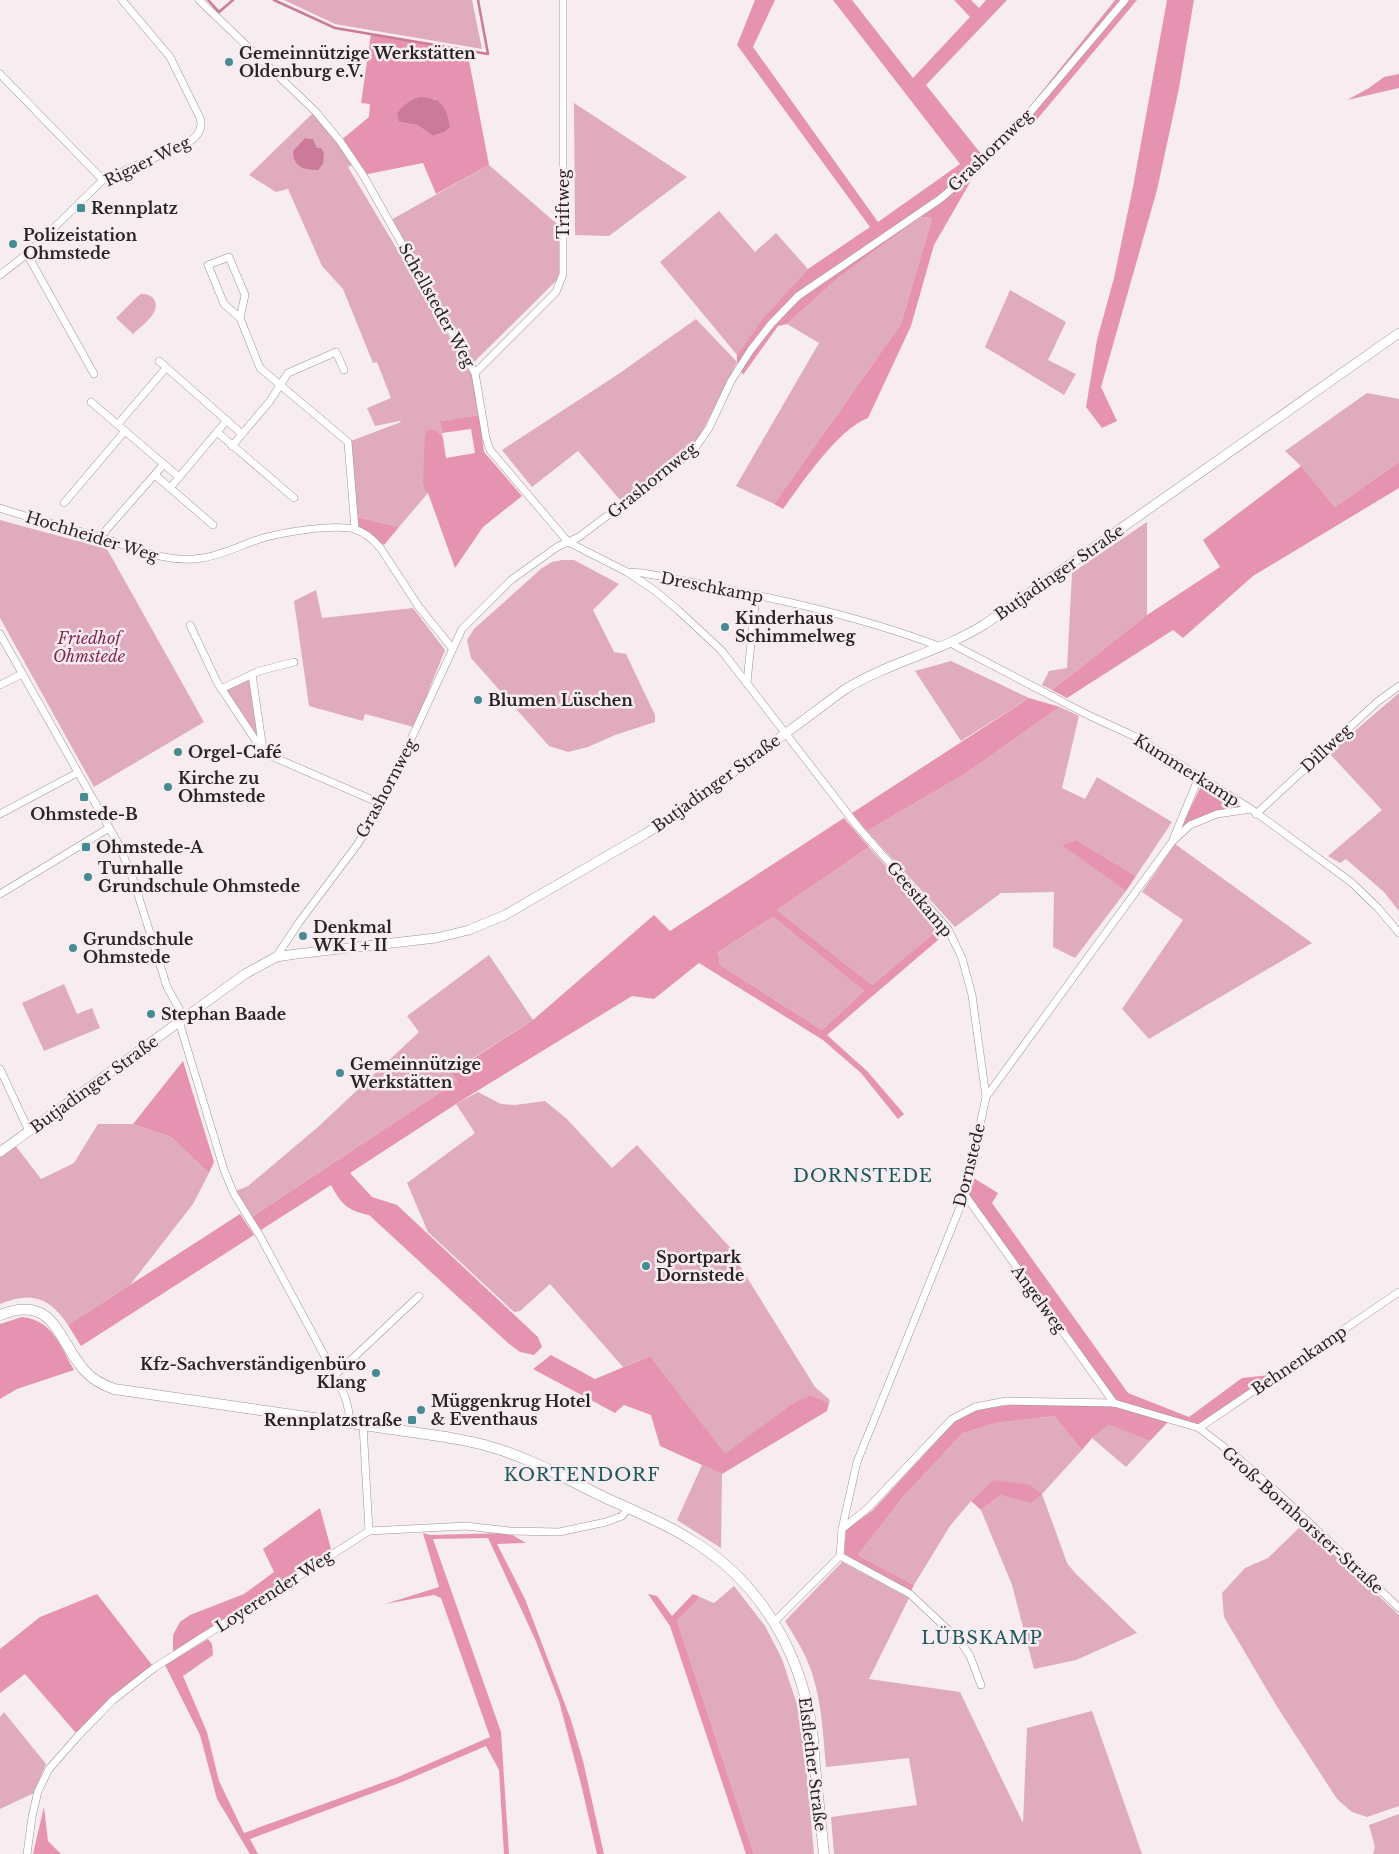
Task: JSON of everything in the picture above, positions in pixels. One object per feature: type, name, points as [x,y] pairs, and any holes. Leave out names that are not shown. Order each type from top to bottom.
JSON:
[{"type":"main road","name":"Elsflether Straße","points":[[0,1316],[16,1310],[28,1309],[43,1314],[56,1325],[75,1358],[87,1374],[99,1383],[114,1389],[453,1439],[491,1447],[525,1460],[681,1534],[726,1565],[748,1588],[774,1622],[791,1655],[807,1701],[813,1738],[824,1854]]},
{"type":"street","name":"Rigaer Weg","points":[[0,275],[27,254],[102,180],[186,144],[199,133],[202,123],[170,57],[122,0]]},
{"type":"street","name":"Schellsteder Weg","points":[[199,0],[315,110],[340,142],[367,183],[475,373],[486,438],[490,450],[568,542],[627,572],[654,590],[721,650],[786,732]]},
{"type":"street","name":"Triftweg","points":[[475,373],[556,292],[563,274],[563,0]]},
{"type":"street","name":"Grashornweg","points":[[276,957],[357,844],[382,804],[462,629],[512,580],[557,547],[579,537],[693,451],[709,428],[731,381],[750,351],[771,324],[798,296],[940,199],[972,172],[1021,123],[1124,0]]},
{"type":"street","points":[[0,74],[102,180]]},
{"type":"street","points":[[27,254],[94,374]]},
{"type":"street","points":[[240,318],[245,295],[229,257],[208,265],[224,304],[240,318],[260,368],[348,442],[355,529],[374,540],[418,607],[452,648]]},
{"type":"street","name":"Butjadinger Straße","points":[[0,1152],[245,974],[276,957],[436,938],[469,930],[505,915],[645,834],[681,811],[786,732],[858,681],[968,635],[985,624],[1399,333]]},
{"type":"street","points":[[232,446],[270,401],[288,373],[336,352],[344,370]]},
{"type":"street","points":[[159,361],[242,434]]},
{"type":"street","points":[[118,424],[166,368]]},
{"type":"street","points":[[91,402],[179,477]]},
{"type":"street","points":[[170,488],[227,420]]},
{"type":"street","points":[[64,503],[126,431]]},
{"type":"street","points":[[217,432],[294,498]]},
{"type":"street","points":[[100,538],[164,464]]},
{"type":"street","points":[[155,475],[213,525]]},
{"type":"street","name":"Hochheider Weg","points":[[0,508],[158,557],[190,560],[218,554],[273,535],[326,528],[355,529]]},
{"type":"street","name":"Dreschkamp","points":[[627,572],[643,573],[756,594],[878,624],[940,647]]},
{"type":"street","points":[[747,682],[756,594]]},
{"type":"street","points":[[190,624],[221,689],[264,753],[382,804]]},
{"type":"street","points":[[0,634],[120,847],[134,882],[163,978],[181,1012],[181,1028],[224,1170],[234,1194],[259,1234],[335,1375],[346,1398],[349,1424]]},
{"type":"street","name":"Kummerkamp","points":[[950,643],[1088,715],[1136,737],[1199,776],[1253,811],[1351,882],[1378,908],[1399,933]]},
{"type":"street","points":[[221,689],[252,674],[294,662]]},
{"type":"street","points":[[0,685],[22,674]]},
{"type":"street","points":[[252,674],[264,753]]},
{"type":"street","name":"Dillweg","points":[[1253,811],[1377,702],[1399,686]]},
{"type":"street","name":"Geestkamp","points":[[786,732],[858,827],[948,928],[962,958],[972,996],[986,1097]]},
{"type":"street","points":[[0,814],[77,773]]},
{"type":"street","name":"Dornstede","points":[[1172,842],[1199,776]]},
{"type":"street","name":"Dornstede","points":[[842,1529],[858,1462],[965,1195],[986,1097],[1172,842],[1190,825],[1216,814],[1253,811]]},
{"type":"street","points":[[0,894],[109,828]]},
{"type":"street","points":[[0,1069],[28,1131]]},
{"type":"street","name":"Angelweg","points":[[965,1195],[1114,1403]]},
{"type":"street","name":"Behnenkamp","points":[[1199,1428],[1399,1292]]},
{"type":"street","points":[[335,1375],[419,1296]]},
{"type":"street","name":"Groß-Bornhorster-Straße","points":[[842,1529],[868,1508],[952,1419],[975,1407],[1006,1401],[1114,1403],[1199,1428],[1238,1458],[1280,1495],[1399,1608]]},
{"type":"street","points":[[363,1426],[369,1531]]},
{"type":"street","name":"Loyerender Weg","points":[[28,1854],[32,1817],[38,1791],[49,1769],[113,1700],[154,1668],[369,1531],[466,1526],[510,1531],[559,1532],[606,1522],[622,1516],[628,1508]]},
{"type":"street","points":[[774,1622],[840,1556],[842,1529]]},
{"type":"street","points":[[840,1556],[910,1594],[960,1641],[970,1656],[982,1685]]},
{"type":"green space","points":[[284,0],[472,0],[482,49],[335,24]]},
{"type":"green space","points":[[574,103],[687,177],[609,236],[575,235]]},
{"type":"green space","points":[[315,111],[355,164],[348,167],[472,375],[479,415],[440,421],[443,438],[436,430],[428,493],[399,527],[357,517],[351,441],[401,422],[375,426],[367,408],[391,398],[377,362],[373,363],[343,289],[322,266],[288,189],[276,192],[249,175]],"holes":[[[305,138],[313,139],[323,157],[323,164],[317,170],[293,151]]]},
{"type":"green space","points":[[489,165],[563,229],[563,274],[472,364],[389,221]]},
{"type":"green space","points":[[719,211],[755,252],[776,233],[808,269],[762,319],[737,355],[660,262]]},
{"type":"green space","points":[[921,217],[932,218],[901,324],[774,504],[736,486],[819,343],[787,324],[838,278]]},
{"type":"green space","points":[[1010,290],[1066,322],[1048,360],[1076,374],[1064,395],[985,347]]},
{"type":"green space","points":[[141,294],[152,297],[155,301],[155,311],[133,334],[116,318]]},
{"type":"green space","points":[[696,319],[737,362],[700,436],[683,456],[621,501],[578,451],[532,487],[502,450],[617,375]]},
{"type":"green space","points":[[1367,393],[1399,399],[1399,462],[1335,507],[1301,466],[1285,451]]},
{"type":"green space","name":"Friedhof Ohmstede","points":[[0,520],[107,549],[204,722],[94,787],[0,618]]},
{"type":"green space","points":[[1147,522],[1147,615],[1052,690],[1042,685],[1049,671],[1067,668],[1072,573]]},
{"type":"green space","points":[[574,560],[619,584],[593,610],[614,652],[626,654],[655,715],[655,722],[615,735],[588,747],[568,752],[549,746],[471,658],[467,640],[474,629],[542,568],[552,562]]},
{"type":"green space","points":[[316,590],[322,618],[413,608],[445,650],[414,727],[365,714],[363,721],[309,706],[294,601]]},
{"type":"green space","points":[[951,661],[1029,698],[961,741],[915,671]]},
{"type":"green space","points":[[249,680],[258,739],[226,690]]},
{"type":"green space","points":[[1399,693],[1399,911],[1384,892],[1346,859],[1340,863],[1328,856],[1382,810],[1329,753]]},
{"type":"green space","points":[[1060,707],[1079,716],[1062,788],[1085,799],[1097,777],[1172,822],[1136,876],[1076,840],[1063,845],[1126,891],[1075,958],[1053,947],[1054,892],[1001,893],[955,927],[867,831],[963,775]]},
{"type":"green space","points":[[1175,844],[1312,943],[1149,1039],[1122,1009],[1183,920],[1142,892]]},
{"type":"green space","points":[[869,847],[940,928],[872,985],[777,910]]},
{"type":"green space","points":[[773,917],[864,991],[822,1030],[720,965],[718,952]]},
{"type":"green space","points":[[489,955],[533,1020],[451,1072],[457,1081],[252,1217],[236,1191],[248,1186],[318,1127],[419,1032],[407,1016]]},
{"type":"green space","points":[[64,984],[77,1014],[92,1008],[100,1028],[44,1051],[22,1003]]},
{"type":"green space","points":[[478,1092],[501,1104],[515,1105],[545,1101],[567,1119],[612,1168],[637,1145],[736,1254],[738,1263],[815,1387],[830,1400],[829,1403],[810,1395],[793,1403],[725,1455],[650,1356],[623,1367],[550,1284],[520,1311],[514,1312],[428,1232],[407,1183],[475,1133],[456,1104]]},
{"type":"green space","points":[[98,1124],[133,1124],[171,1137],[209,1173],[193,1204],[130,1285],[68,1325],[54,1308],[38,1299],[21,1298],[0,1304],[0,1156],[15,1145],[41,1179],[74,1163]]},
{"type":"green space","points":[[1054,1416],[1082,1450],[1042,1494],[1067,1563],[1137,1633],[1076,1660],[1034,1669],[1012,1585],[981,1510],[1001,1495],[993,1480],[971,1501],[950,1526],[914,1585],[858,1555],[903,1497],[963,1433],[996,1423]]},
{"type":"green space","points":[[1109,1425],[1150,1441],[1126,1467],[1092,1438]]},
{"type":"green space","points":[[702,1465],[722,1474],[721,1548],[677,1520]]},
{"type":"green space","points":[[1302,1525],[1399,1615],[1399,1806],[1367,1817],[1352,1812],[1337,1799],[1276,1705],[1224,1617],[1222,1593],[1245,1568],[1268,1558]]},
{"type":"green space","points":[[842,1562],[909,1598],[869,1679],[960,1692],[1023,1823],[1027,1728],[1092,1711],[1142,1854],[834,1854],[831,1817],[917,1805],[909,1758],[826,1767],[822,1720],[810,1666],[785,1621]]},
{"type":"green space","points":[[734,1586],[765,1626],[782,1659],[802,1720],[814,1854],[754,1854],[677,1621],[700,1597],[714,1603]]},
{"type":"green space","points":[[4,1712],[46,1764],[34,1793],[0,1809],[0,1717]]},
{"type":"green space","points":[[1399,1814],[1399,1854],[1373,1854],[1375,1847],[1369,1825]]},
{"type":"shaded area","points":[[755,0],[775,0],[753,47],[878,222],[960,164],[833,0],[852,0],[913,78],[970,17],[954,0],[971,0],[979,8],[986,0],[1007,0],[926,85],[982,155],[968,186],[934,245],[911,326],[868,418],[845,433],[833,445],[810,472],[783,509],[774,504],[901,324],[932,218],[921,217],[838,278],[787,324],[778,326],[743,375],[737,362],[737,355],[762,319],[808,269],[870,227],[737,45]]},
{"type":"shaded area","points":[[1115,0],[1137,0],[1034,123],[1024,114]]},
{"type":"shaded area","points":[[1167,0],[1194,0],[1179,88],[1157,190],[1101,387],[1117,421],[1102,428],[1086,407],[1097,340],[1114,278],[1133,187]]},
{"type":"shaded area","points":[[371,34],[467,50],[489,165],[436,194],[423,163],[363,175],[340,141],[369,117],[370,104],[361,103]],"holes":[[[419,97],[435,99],[444,132],[433,136],[417,125],[399,122]]]},
{"type":"shaded area","points":[[1399,74],[1399,88],[1347,100],[1384,77]]},
{"type":"shaded area","points":[[419,97],[427,97],[442,104],[450,127],[444,132],[433,136],[417,125],[399,122],[397,114],[399,111],[406,104]]},
{"type":"shaded area","points":[[305,138],[313,139],[317,148],[321,148],[324,153],[323,164],[318,170],[304,168],[295,161],[293,151]]},
{"type":"shaded area","points":[[479,415],[484,452],[522,496],[483,527],[455,568],[428,493],[425,491],[423,482],[425,436],[428,430],[436,430],[443,438],[446,458],[475,453],[471,429],[442,433],[440,421]]},
{"type":"shaded area","points":[[1399,462],[1399,488],[1253,576],[1183,638],[1173,630],[1067,698],[1052,690],[1147,615],[1220,567],[1203,540],[1301,466],[1335,507]]},
{"type":"shaded area","points":[[357,517],[399,527],[384,545],[357,526]]},
{"type":"shaded area","points":[[1029,698],[1060,707],[963,775],[867,831],[852,813]]},
{"type":"shaded area","points":[[1203,782],[1244,807],[1180,830]]},
{"type":"shaded area","points":[[844,818],[869,847],[777,910],[872,985],[940,928],[945,934],[827,1035],[867,1071],[904,1114],[898,1119],[861,1073],[823,1040],[699,963],[654,999],[632,996],[456,1104],[350,1173],[372,1197],[397,1205],[538,1337],[542,1347],[534,1355],[520,1352],[508,1343],[369,1215],[346,1206],[331,1185],[261,1230],[252,1217],[457,1081],[451,1073],[533,1020],[654,915],[670,931]],"holes":[[[773,917],[864,991],[822,1030],[720,965],[718,952]]]},
{"type":"shaded area","points":[[1076,840],[1136,876],[1126,891],[1062,845]]},
{"type":"shaded area","points":[[183,1061],[214,1162],[209,1173],[171,1137],[133,1124]]},
{"type":"shaded area","points":[[972,1177],[998,1193],[992,1203],[1128,1393],[1189,1417],[1242,1378],[1270,1375],[1199,1425],[1116,1401],[968,1195]]},
{"type":"shaded area","points":[[240,1214],[254,1235],[81,1346],[68,1325]]},
{"type":"shaded area","points":[[22,1317],[33,1319],[48,1329],[60,1343],[74,1370],[17,1389],[0,1399],[0,1324]]},
{"type":"shaded area","points":[[551,1355],[595,1379],[650,1356],[725,1454],[793,1403],[810,1395],[829,1403],[827,1411],[722,1474],[660,1446],[651,1415],[624,1405],[615,1413],[533,1369]]},
{"type":"shaded area","points":[[1009,1405],[1115,1406],[1168,1422],[1150,1441],[1109,1425],[1092,1438],[1082,1450],[1054,1416],[996,1423],[963,1433],[903,1497],[858,1555],[914,1585],[911,1591],[844,1556],[846,1530],[873,1510],[954,1422],[978,1410]]},
{"type":"shaded area","points":[[993,1480],[1030,1485],[1042,1494],[1031,1503],[1001,1495],[981,1510],[971,1501]]},
{"type":"shaded area","points":[[320,1508],[331,1549],[173,1652],[173,1635],[180,1622],[190,1615],[244,1594],[274,1572],[263,1549]]},
{"type":"shaded area","points":[[423,1533],[430,1535],[509,1533],[526,1543],[497,1544],[525,1599],[571,1720],[583,1761],[604,1854],[597,1854],[559,1701],[535,1639],[488,1538],[433,1539],[501,1732],[509,1854],[504,1854],[499,1770],[486,1746],[402,1782],[250,1839],[258,1854],[250,1854],[217,1799],[200,1735],[165,1665],[208,1639],[212,1644],[213,1655],[183,1676],[207,1732],[219,1781],[244,1833],[398,1777],[490,1737],[441,1598],[434,1595],[385,1604],[439,1587]]},
{"type":"shaded area","points":[[97,1594],[152,1665],[76,1733],[25,1674],[0,1693],[0,1649],[40,1617]]},
{"type":"shaded area","points":[[648,1594],[657,1596],[672,1616],[693,1594],[700,1597],[677,1621],[754,1854],[746,1854],[670,1626]]},
{"type":"shaded area","points":[[44,1807],[48,1841],[61,1854],[33,1854]]},
{"type":"waterway","points":[[208,0],[219,12],[233,0]]},
{"type":"waterway","points":[[274,0],[335,28],[488,54],[478,0]]},
{"type":"place","name":"Gemeinnützige Werkstätten Oldenburg e.V.","points":[[229,62]]},
{"type":"place","name":"Rennplatz","points":[[81,208]]},
{"type":"place","name":"Polizeistation Ohmstede","points":[[13,244]]},
{"type":"place","name":"Kinderhaus Schimmelweg","points":[[725,627]]},
{"type":"place","name":"Blumen Lüschen","points":[[478,700]]},
{"type":"place","name":"Orgel-Café","points":[[178,752]]},
{"type":"place","name":"Kirche zu Ohmstede","points":[[168,787]]},
{"type":"place","name":"Ohmstede-B","points":[[84,797]]},
{"type":"place","name":"Ohmstede-A","points":[[86,847]]},
{"type":"place","name":"Turnhalle Grundschule Ohmstede","points":[[88,877]]},
{"type":"place","name":"Denkmal WK I + II","points":[[303,936]]},
{"type":"place","name":"Grundschule Ohmstede","points":[[73,948]]},
{"type":"place","name":"Stephan Baade","points":[[151,1014]]},
{"type":"place","name":"Gemeinnützige Werkstätten","points":[[340,1073]]},
{"type":"place","name":"Sportpark Dornstede","points":[[646,1266]]},
{"type":"place","name":"Kfz-Sachverständigenbüro Klang","points":[[376,1373]]},
{"type":"place","name":"Müggenkrug Hotel & Eventhaus","points":[[421,1410]]},
{"type":"place","name":"Rennplatzstraße","points":[[412,1420]]},
{"type":"district","name":"DORNSTEDE","points":[[863,1176]]},
{"type":"district","name":"KORTENDORF","points":[[582,1475]]},
{"type":"district","name":"LÜBSKAMP","points":[[982,1638]]}]
